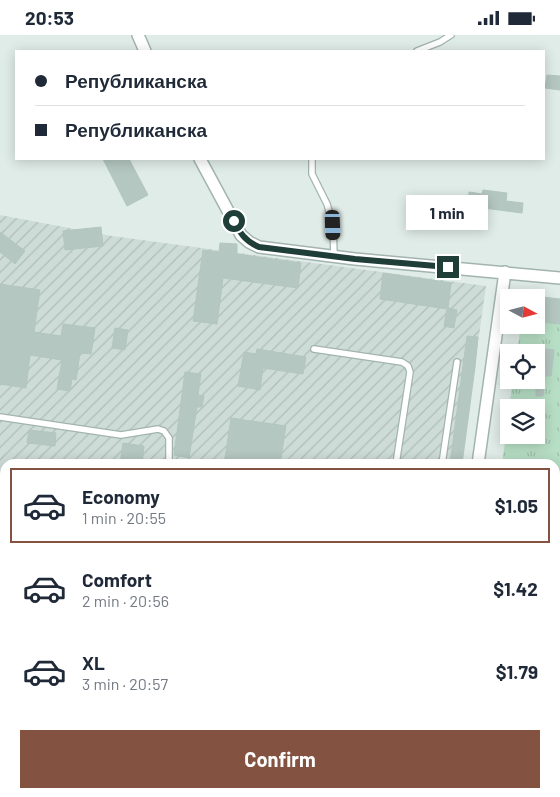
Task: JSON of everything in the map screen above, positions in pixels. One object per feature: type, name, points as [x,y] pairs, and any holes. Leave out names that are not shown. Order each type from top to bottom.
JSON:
[{"type":"street","points":[[138,35],[145,50]]},
{"type":"street","points":[[201,160],[241,235],[248,242],[259,247],[560,278]]},
{"type":"street","points":[[479,459],[505,273]]},
{"type":"lane","points":[[420,50],[440,42],[451,35]]},
{"type":"lane","points":[[312,160],[312,175],[327,204],[333,225],[334,256]]},
{"type":"lane","points":[[314,349],[402,362],[408,366],[410,373],[397,459]]},
{"type":"lane","points":[[443,459],[457,362]]},
{"type":"lane","points":[[0,417],[121,435],[158,429],[164,431],[169,438],[169,459]]},
{"type":"shaded area","points":[[0,215],[112,236],[486,286],[462,459],[0,459]]},
{"type":"green space","points":[[545,306],[560,307],[560,459],[503,459],[505,444],[545,444],[545,399],[510,399],[512,389],[545,389],[545,344],[518,344],[520,334],[545,334]]},
{"type":"building","points":[[547,75],[560,76],[560,90],[545,88]]},
{"type":"building","points":[[104,160],[130,160],[148,195],[127,206]]},
{"type":"building","points":[[483,190],[507,193],[506,201],[523,203],[522,213],[468,206],[469,192],[482,194]]},
{"type":"building","points":[[101,227],[103,246],[65,250],[63,231]]},
{"type":"building","points":[[0,232],[25,251],[15,264],[0,252]]},
{"type":"building","points":[[220,243],[237,244],[237,254],[301,263],[298,288],[223,278],[217,324],[193,321],[203,250],[219,252]]},
{"type":"building","points":[[383,273],[451,283],[448,308],[457,310],[454,328],[444,326],[447,309],[380,299]]},
{"type":"building","points":[[0,284],[40,290],[34,332],[61,336],[63,324],[95,328],[91,354],[80,353],[76,380],[72,379],[70,391],[57,389],[62,360],[30,355],[26,388],[0,384]]},
{"type":"building","points":[[545,297],[560,299],[560,324],[545,322]]},
{"type":"building","points":[[115,328],[128,330],[125,350],[112,348]]},
{"type":"building","points":[[467,336],[478,337],[463,459],[451,459]]},
{"type":"building","points":[[257,349],[306,357],[303,374],[263,368],[260,390],[238,386],[244,352],[256,354]]},
{"type":"building","points":[[545,349],[554,350],[551,376],[545,376]]},
{"type":"building","points":[[185,372],[201,374],[198,395],[204,396],[202,407],[197,407],[189,458],[174,455]]},
{"type":"building","points":[[536,389],[544,389],[543,396],[536,396]]},
{"type":"building","points":[[231,418],[286,426],[281,459],[225,459]]},
{"type":"building","points":[[29,430],[56,433],[55,446],[27,443]]},
{"type":"building","points":[[123,443],[144,446],[143,459],[121,459]]},
{"type":"route","points":[[234,221],[241,235],[248,242],[259,247],[355,259],[448,267]]}]
